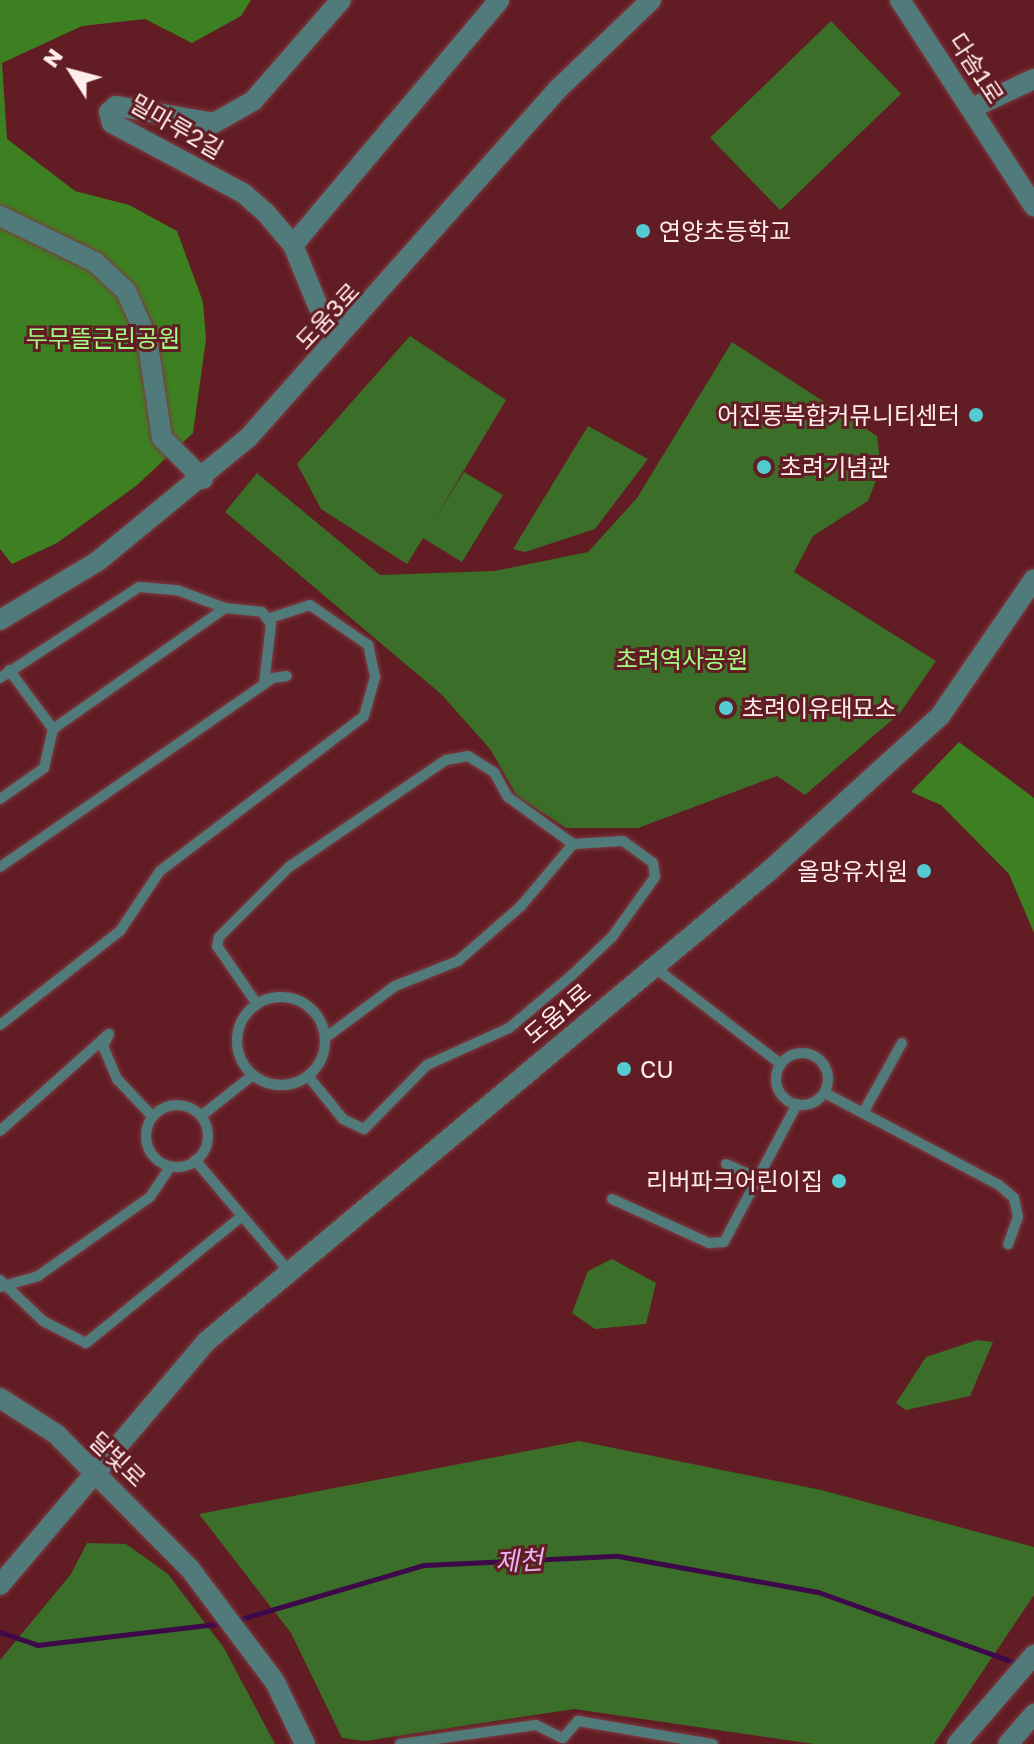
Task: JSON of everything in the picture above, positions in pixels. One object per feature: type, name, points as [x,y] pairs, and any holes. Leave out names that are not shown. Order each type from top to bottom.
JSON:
[{"type":"street","name":"밀마루2길","points":[[318,306],[293,245],[243,193],[112,123],[109,112],[116,106],[214,123],[253,101],[341,0]]},
{"type":"street","points":[[293,245],[499,0]]},
{"type":"street","name":"도움3로","points":[[0,620],[98,561],[203,479],[383,293],[558,89],[651,0]]},
{"type":"street","name":"다솜1로","points":[[900,0],[1034,206]]},
{"type":"street","points":[[972,108],[1034,79]]},
{"type":"street","points":[[0,216],[95,262],[126,291],[147,338],[162,438],[203,479]]},
{"type":"street","name":"도움1로","points":[[0,1585],[207,1341],[287,1269],[654,967],[940,716],[1034,580]]},
{"type":"street","name":"달빛로","points":[[0,1398],[96,1471],[190,1569],[275,1682],[305,1744]]},
{"type":"street","points":[[960,1740],[1034,1655]]},
{"type":"street","points":[[1009,1743],[1034,1714]]},
{"type":"lane","points":[[0,678],[139,587],[177,590],[225,608],[262,612],[267,619],[264,684]]},
{"type":"lane","points":[[0,1025],[120,931],[160,871],[364,716],[375,677],[368,645],[310,605],[267,619]]},
{"type":"lane","points":[[0,799],[44,768],[53,729],[225,608]]},
{"type":"lane","points":[[9,670],[53,729]]},
{"type":"lane","points":[[0,867],[264,684],[287,676]]},
{"type":"lane","points":[[257,1004],[217,946],[219,937],[289,867],[446,760],[468,756],[494,772],[508,797],[573,844],[623,841],[647,856],[655,877],[612,937],[509,1028],[427,1065],[364,1129],[343,1119],[308,1076]]},
{"type":"lane","points":[[325,1038],[303,1002],[275,997],[257,1004],[237,1036],[253,1075],[280,1085],[308,1076],[325,1038],[395,986],[458,961],[521,906],[573,844]]},
{"type":"lane","points":[[654,967],[781,1064]]},
{"type":"lane","points":[[0,1131],[109,1034],[103,1046],[117,1079],[153,1117],[150,1151],[171,1166]]},
{"type":"lane","points":[[863,1113],[902,1043]]},
{"type":"lane","points":[[781,1064],[799,1053],[816,1056],[826,1068],[825,1093]]},
{"type":"lane","points":[[781,1064],[779,1090],[797,1104]]},
{"type":"lane","points":[[201,1116],[253,1075]]},
{"type":"lane","points":[[612,1199],[717,1244],[729,1238],[797,1104],[825,1093],[999,1185],[1014,1198],[1018,1217],[1008,1244]]},
{"type":"lane","points":[[153,1117],[175,1105],[201,1116]]},
{"type":"lane","points":[[1,1284],[38,1276],[150,1197],[171,1166],[195,1160],[207,1144],[201,1116]]},
{"type":"lane","points":[[195,1160],[287,1269]]},
{"type":"lane","points":[[726,1164],[758,1178]]},
{"type":"lane","points":[[1,1284],[43,1321],[86,1343],[242,1216]]},
{"type":"lane","points":[[400,1744],[536,1725],[563,1738],[578,1721],[713,1744]]},
{"type":"green space","name":"두무뜰근린공원","points":[[0,0],[251,0],[241,16],[192,43],[145,19],[82,26],[2,63],[7,139],[75,191],[129,205],[177,231],[203,302],[206,339],[193,433],[136,486],[57,543],[12,564],[0,549]]},
{"type":"green space","points":[[831,21],[901,94],[780,210],[710,138]]},
{"type":"green space","points":[[410,336],[506,400],[431,525],[464,472],[503,495],[462,562],[423,538],[407,564],[321,509],[297,464]]},
{"type":"green space","name":"초려역사공원","points":[[732,342],[877,436],[881,468],[868,501],[813,536],[794,572],[936,661],[900,713],[805,795],[777,776],[638,828],[566,828],[517,796],[490,749],[441,694],[225,512],[257,473],[380,575],[494,571],[588,552],[637,498]]},
{"type":"green space","points":[[588,426],[648,459],[595,529],[525,552],[513,549]]},
{"type":"green space","points":[[959,742],[1034,798],[1034,933],[1009,874],[941,805],[911,792]]},
{"type":"green space","points":[[612,1259],[656,1283],[646,1324],[595,1329],[572,1313],[588,1271]]},
{"type":"green space","points":[[977,1340],[993,1342],[970,1396],[906,1410],[896,1403],[926,1357]]},
{"type":"green space","points":[[579,1441],[821,1490],[1034,1547],[1034,1595],[934,1744],[814,1744],[574,1709],[365,1741],[342,1738],[291,1633],[199,1514]]},
{"type":"green space","points":[[87,1543],[126,1544],[168,1574],[224,1648],[275,1744],[0,1744],[0,1660],[71,1574]]},
{"type":"waterway","name":"제천","points":[[237,1620],[424,1565],[618,1556],[818,1592],[1019,1664]]},
{"type":"waterway","points":[[0,1632],[37,1645],[223,1623]]},
{"type":"place","name":"연양초등학교","points":[[643,231]]},
{"type":"place","name":"어진동복합커뮤니티센터","points":[[976,415]]},
{"type":"place","name":"초려기념관","points":[[764,467]]},
{"type":"place","name":"초려이유태묘소","points":[[726,708]]},
{"type":"place","name":"올망유치원","points":[[924,871]]},
{"type":"place","name":"CU","points":[[624,1069]]},
{"type":"place","name":"리버파크어린이집","points":[[839,1181]]}]
